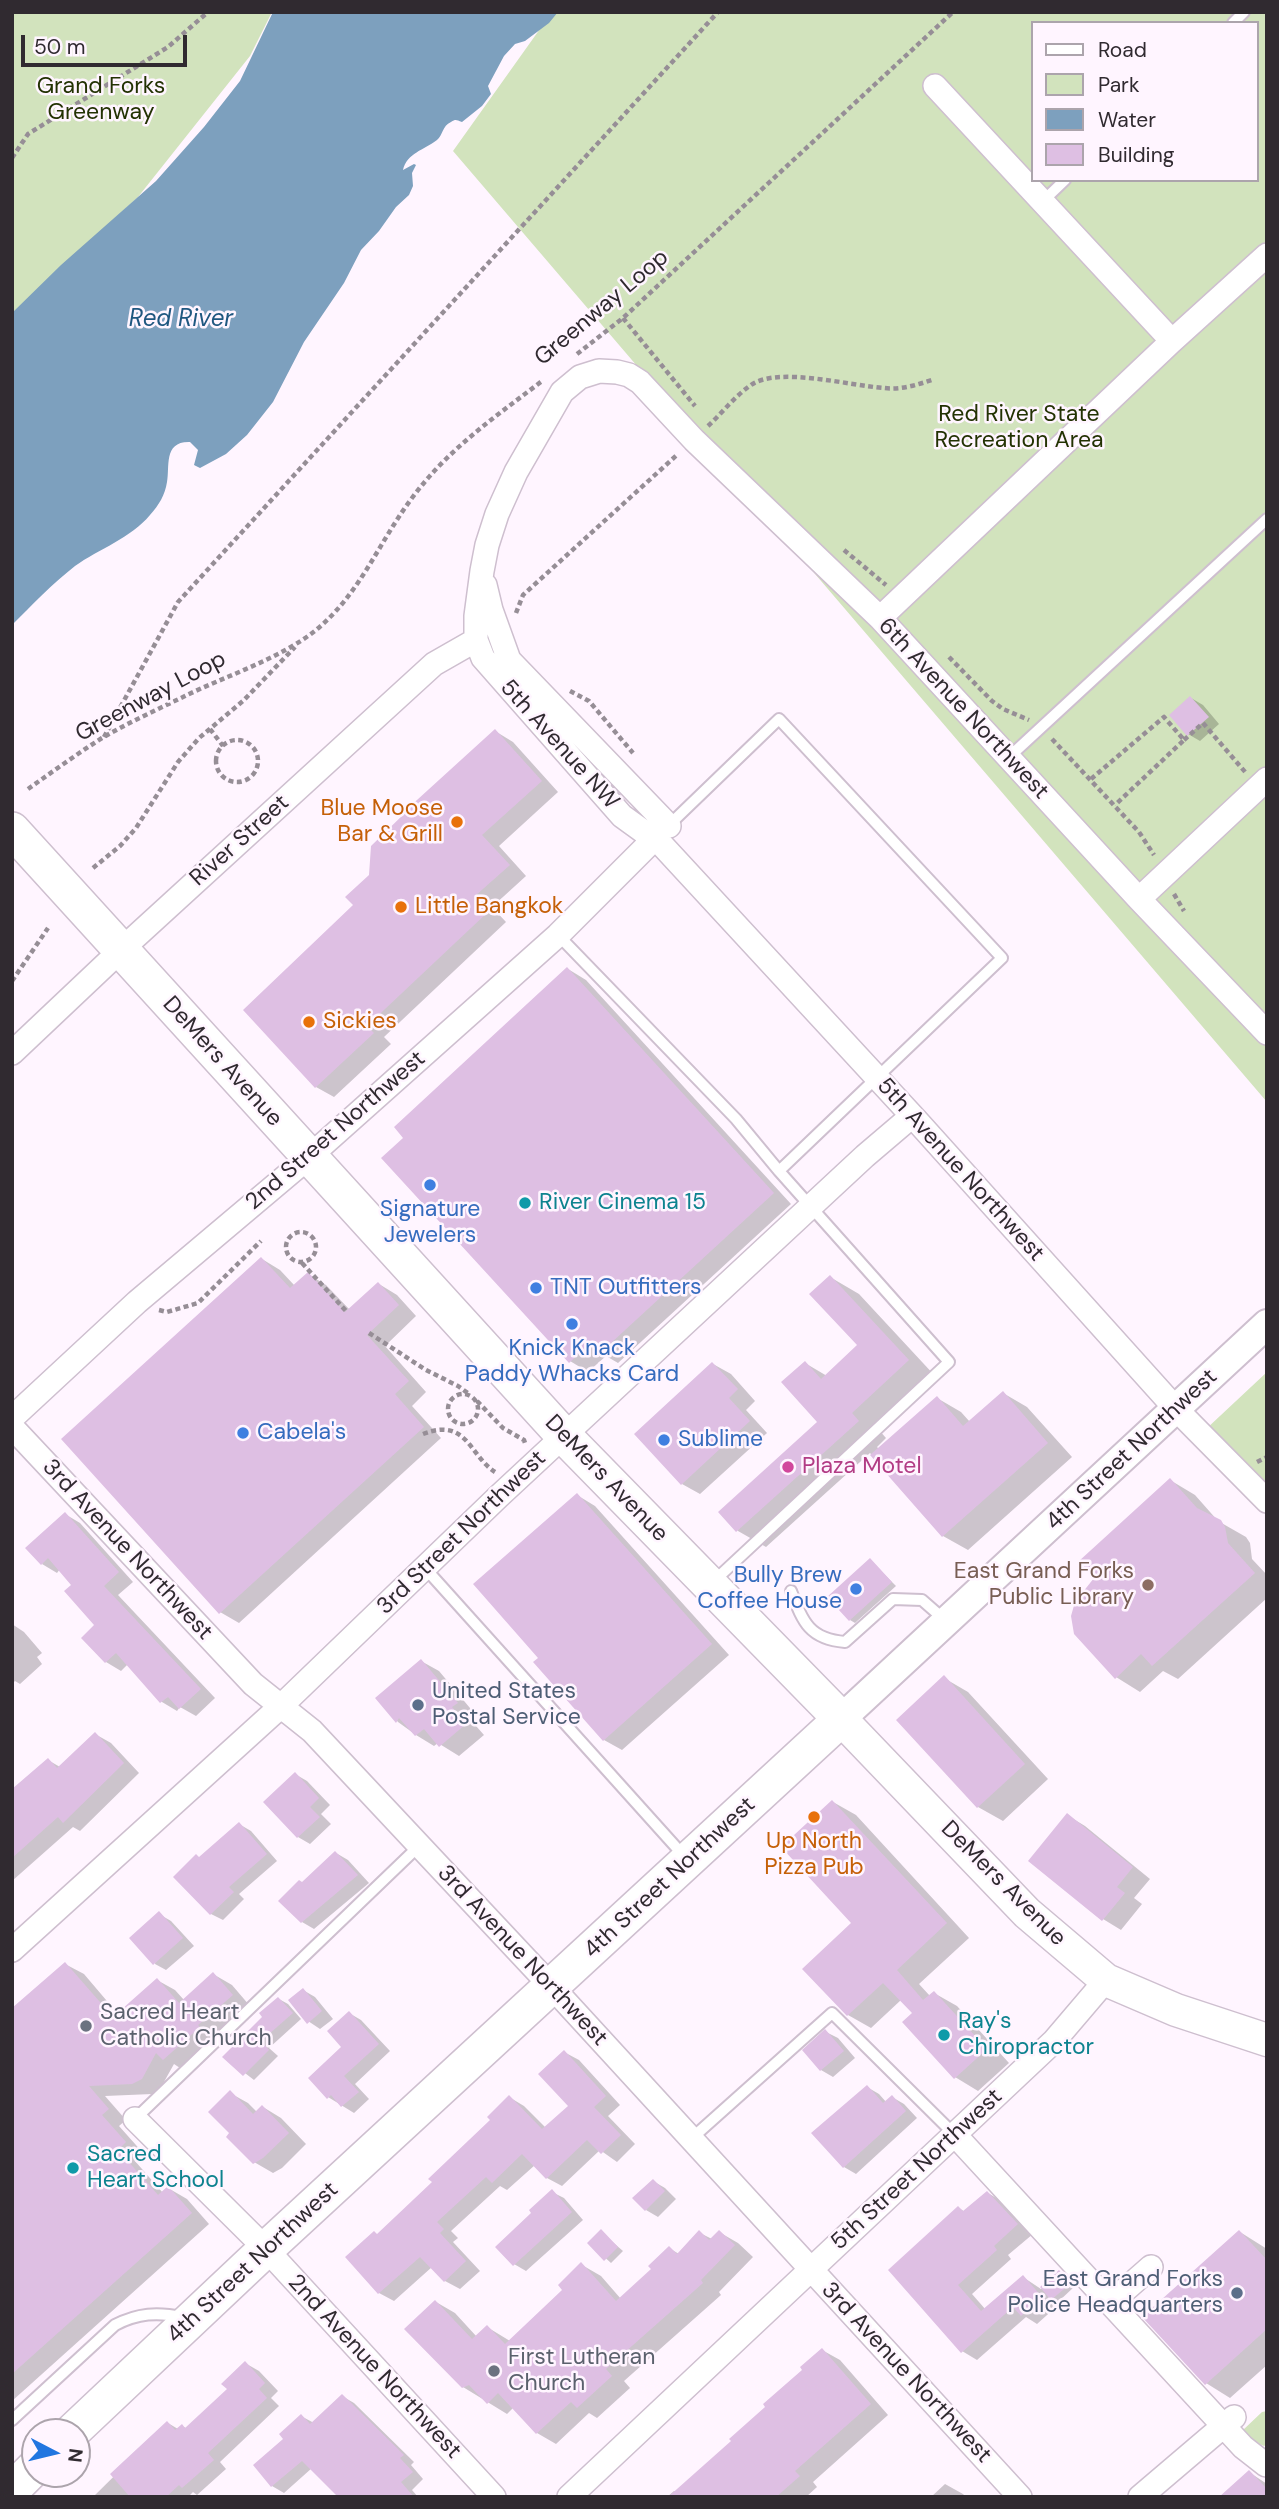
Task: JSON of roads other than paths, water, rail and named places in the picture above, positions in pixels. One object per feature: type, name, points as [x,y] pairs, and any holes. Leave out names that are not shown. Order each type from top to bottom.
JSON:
[{"type":"main road","name":"DeMers Avenue","points":[[12,830],[564,1436],[1027,1913],[1106,1980],[1176,2010],[1267,2040]]},
{"type":"main road","name":"4th Street Northwest","points":[[87,2418],[266,2249],[841,1719]]},
{"type":"street","points":[[935,86],[1172,341]]},
{"type":"street","points":[[880,618],[1172,341],[1267,255]]},
{"type":"street","name":"6th Avenue Northwest","points":[[476,640],[482,571],[497,514],[516,472],[562,392],[580,377],[599,371],[629,376],[650,393],[694,440],[880,618],[1139,899],[1267,1033]]},
{"type":"street","points":[[482,571],[491,610],[509,660],[662,832]]},
{"type":"street","name":"5th Avenue NW","points":[[476,640],[484,658],[500,679],[622,816],[662,832]]},
{"type":"street","name":"River Street","points":[[12,1053],[434,664],[476,640]]},
{"type":"street","points":[[1139,899],[1263,783]]},
{"type":"street","name":"2nd Street Northwest","points":[[12,1418],[137,1303],[309,1157],[558,935],[662,832]]},
{"type":"street","name":"5th Avenue Northwest","points":[[662,832],[877,1078],[1175,1409],[1267,1500]]},
{"type":"street","name":"3rd Street Northwest","points":[[12,1950],[280,1707],[564,1436],[864,1156],[912,1116]]},
{"type":"street","name":"4th Street Northwest","points":[[841,1719],[1267,1324]]},
{"type":"street","name":"3rd Avenue Northwest","points":[[12,1427],[253,1684],[312,1731],[552,1987],[1020,2497]]},
{"type":"street","name":"5th Street Northwest","points":[[569,2497],[1055,2041],[1106,1980]]},
{"type":"street","name":"2nd Avenue Northwest","points":[[135,2119],[266,2249],[494,2497]]},
{"type":"street","points":[[955,2135],[1110,2303],[1230,2421],[1243,2447],[1266,2465]]},
{"type":"street","points":[[1110,2303],[1151,2267]]},
{"type":"street","points":[[1140,2497],[1230,2421]]},
{"type":"lane","points":[[1042,202],[1063,182]]},
{"type":"lane","points":[[1009,758],[1267,520]]},
{"type":"lane","points":[[662,832],[779,719],[1002,958],[779,1171]]},
{"type":"lane","points":[[558,935],[736,1119],[949,1362],[709,1586]]},
{"type":"lane","points":[[425,1568],[689,1860]]},
{"type":"lane","points":[[791,1591],[802,1620],[825,1640],[845,1642],[892,1599],[922,1600],[947,1621]]},
{"type":"lane","points":[[135,2119],[419,1846]]},
{"type":"lane","points":[[691,2139],[832,2013],[955,2135]]},
{"type":"lane","points":[[12,2420],[114,2325],[132,2316],[152,2313],[192,2319]]},
{"type":"water","name":"Red River","points":[[273,12],[558,12],[549,23],[525,41],[515,44],[504,56],[488,86],[491,94],[482,106],[462,122],[455,120],[448,124],[437,140],[417,152],[405,164],[403,170],[416,165],[409,195],[361,250],[344,283],[304,342],[273,402],[247,435],[226,454],[200,468],[194,465],[198,450],[190,442],[175,446],[170,456],[165,491],[150,515],[124,537],[75,566],[12,625],[12,313],[61,265],[156,181],[204,127],[240,81]]},
{"type":"place","name":"Blue Moose Bar & Grill","points":[[457,822]]},
{"type":"place","name":"Little Bangkok","points":[[401,907]]},
{"type":"place","name":"Sickies","points":[[309,1022]]},
{"type":"place","name":"Signature Jewelers","points":[[430,1185]]},
{"type":"place","name":"River Cinema 15","points":[[525,1203]]},
{"type":"place","name":"TNT Outfitters","points":[[536,1288]]},
{"type":"place","name":"Knick Knack Paddy Whacks Card","points":[[572,1324]]},
{"type":"place","name":"Cabela's","points":[[243,1433]]},
{"type":"place","name":"Sublime","points":[[664,1440]]},
{"type":"place","name":"Plaza Motel","points":[[788,1467]]},
{"type":"place","name":"East Grand Forks Public Library","points":[[1148,1585]]},
{"type":"place","name":"Bully Brew Coffee House","points":[[856,1589]]},
{"type":"place","name":"United States Postal Service","points":[[418,1705]]},
{"type":"place","name":"Up North Pizza Pub","points":[[814,1817]]},
{"type":"place","name":"Sacred Heart Catholic Church","points":[[86,2026]]},
{"type":"place","name":"Ray's Chiropractor","points":[[944,2035]]},
{"type":"place","name":"Sacred Heart School","points":[[73,2168]]},
{"type":"place","name":"East Grand Forks Police Headquarters","points":[[1237,2293]]},
{"type":"place","name":"First Lutheran Church","points":[[494,2371]]},
{"type":"park label","name":"Grand Forks Greenway","points":[[101,100]]},
{"type":"park label","name":"Red River State Recreation Area","points":[[1019,428]]}]
